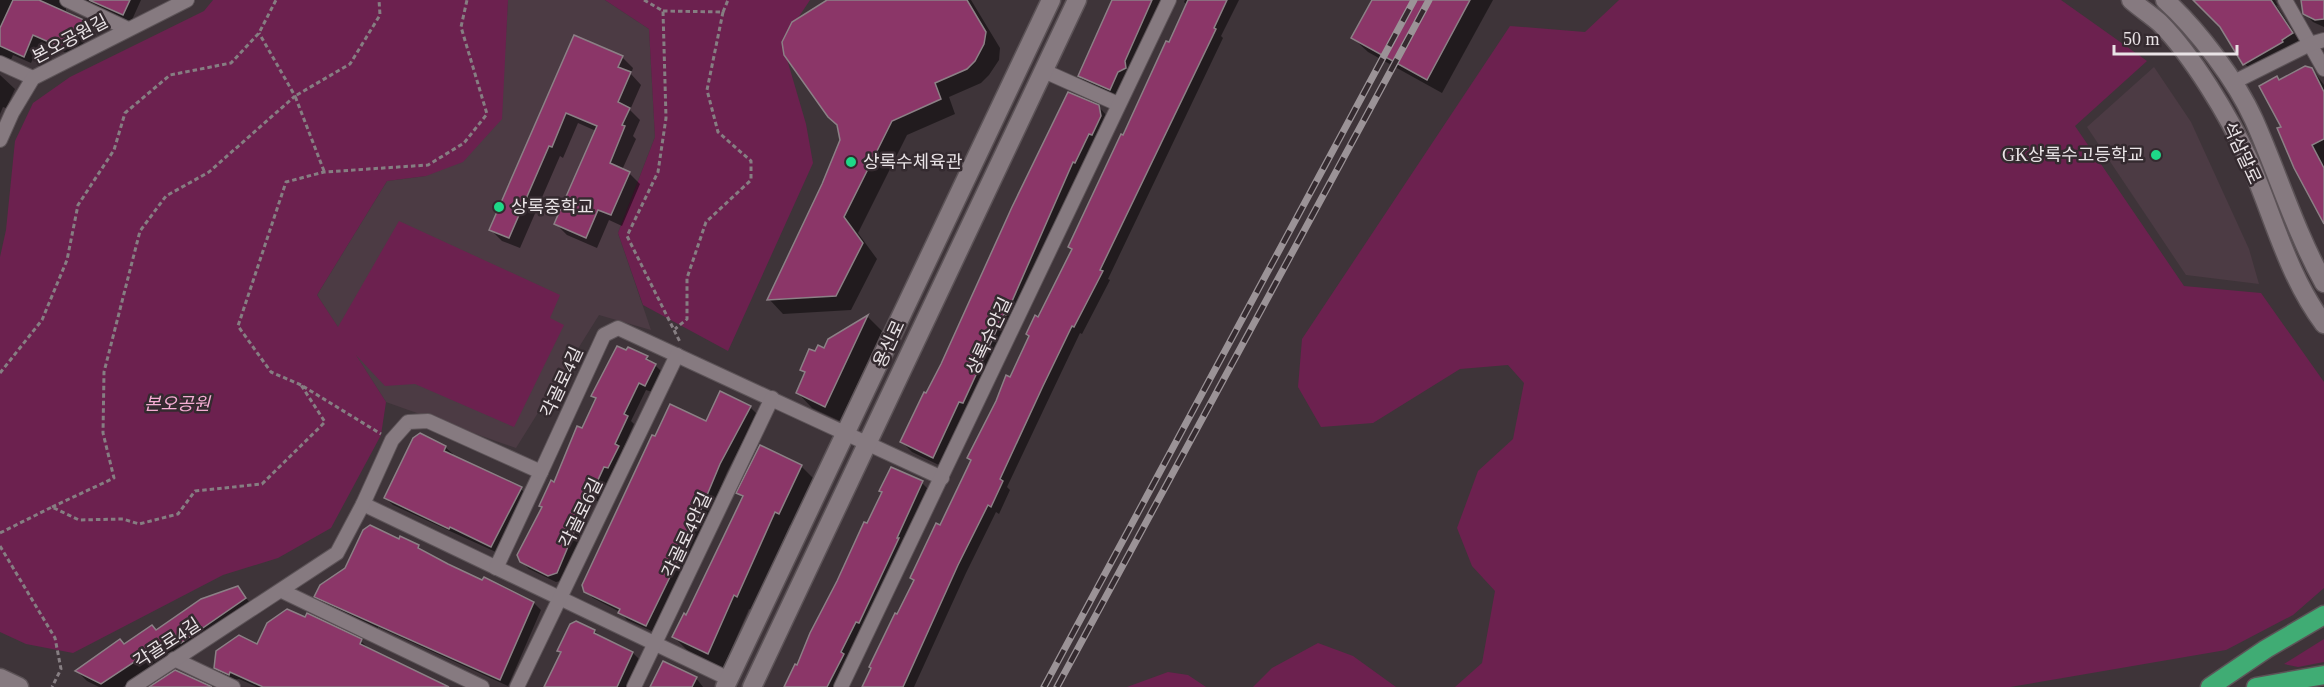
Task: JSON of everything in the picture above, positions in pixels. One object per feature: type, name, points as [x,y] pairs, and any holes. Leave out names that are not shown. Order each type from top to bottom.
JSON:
[{"type":"highway","points":[[2210,687],[2266,649],[2324,615]]},
{"type":"highway","points":[[2256,687],[2324,675]]},
{"type":"main road","name":"용신로","points":[[727,683],[1051,0]]},
{"type":"main road","name":"용신로","points":[[752,687],[1077,0]]},
{"type":"main road","name":"석삼말로","points":[[2131,0],[2160,24],[2195,68],[2220,106],[2247,157],[2297,283],[2324,324]]},
{"type":"main road","name":"석삼말로","points":[[2165,0],[2187,20],[2234,82],[2253,119],[2306,251],[2324,283]]},
{"type":"main road","points":[[0,678],[20,687]]},
{"type":"street","points":[[67,0],[128,29]]},
{"type":"street","name":"본오공원길","points":[[0,140],[12,112],[33,78],[187,0]]},
{"type":"street","name":"상록수안길","points":[[842,687],[1169,0]]},
{"type":"street","points":[[2285,0],[2317,42],[2324,69]]},
{"type":"street","points":[[2234,82],[2317,42]]},
{"type":"street","points":[[0,63],[33,78]]},
{"type":"street","points":[[1044,71],[1118,104]]},
{"type":"street","name":"각골로4길","points":[[133,687],[337,553],[392,441],[408,422],[428,421],[541,472],[604,335],[618,328],[942,478]]},
{"type":"street","name":"각골로6길","points":[[517,687],[677,355]]},
{"type":"street","name":"각골로4안길","points":[[634,687],[772,398]]},
{"type":"street","points":[[496,568],[541,472]]},
{"type":"street","points":[[363,504],[656,643],[727,683]]},
{"type":"street","points":[[282,591],[482,687]]},
{"type":"street","points":[[174,659],[233,687]]},
{"type":"path","points":[[0,373],[42,320],[67,260],[78,205],[114,150],[125,113],[170,75],[231,63],[259,33],[276,0]]},
{"type":"path","points":[[0,533],[114,478],[103,433],[104,372],[140,231],[166,196],[209,172],[295,96],[350,64],[380,15],[379,0]]},
{"type":"path","points":[[392,441],[301,385],[271,372],[238,326],[286,182],[324,172],[428,165],[464,144],[487,114],[461,27],[467,0]]},
{"type":"path","points":[[644,0],[663,11],[723,12]]},
{"type":"path","points":[[675,329],[687,319],[687,278],[706,222],[751,180],[751,161],[718,132],[707,90],[723,12],[728,0]]},
{"type":"path","points":[[663,11],[666,118],[658,172],[627,236],[680,340],[677,355]]},
{"type":"path","points":[[259,33],[295,96],[324,172]]},
{"type":"path","points":[[52,507],[79,520],[123,519],[139,524],[178,514],[195,491],[262,483],[325,422],[301,385]]},
{"type":"path","points":[[0,546],[55,638],[61,669],[52,687]]},
{"type":"shaded area","name":"상록중학교","points":[[508,0],[605,0],[649,29],[655,137],[618,233],[651,330],[599,315],[516,448],[386,402],[317,295],[387,181],[426,176],[505,49]]},
{"type":"shaded area","name":"GK상록수고등학교","points":[[2154,67],[2191,122],[2249,249],[2259,284],[2186,275],[2087,127]]},
{"type":"green space","name":"본오공원","points":[[213,0],[508,0],[502,119],[463,162],[426,176],[387,181],[317,295],[338,327],[399,221],[560,295],[550,318],[564,325],[514,427],[415,384],[385,386],[356,355],[386,402],[381,435],[331,528],[278,558],[223,575],[73,653],[26,644],[0,632],[0,257],[6,230],[15,141],[33,103],[70,77],[204,11]]},
{"type":"green space","points":[[605,0],[810,0],[782,42],[806,124],[813,163],[728,351],[643,305],[618,233],[655,137],[649,29]]},
{"type":"green space","points":[[1619,0],[2061,0],[2147,61],[2075,126],[2184,286],[2261,293],[2324,382],[2324,588],[2293,615],[2226,650],[2010,687],[1455,687],[1482,663],[1495,591],[1472,566],[1457,528],[1478,471],[1513,439],[1524,383],[1508,365],[1460,369],[1373,423],[1321,427],[1298,387],[1302,339],[1510,26],[1585,32]]},
{"type":"green space","points":[[2324,639],[2324,662],[2298,667],[2284,664]]},
{"type":"green space","points":[[1318,643],[1353,656],[1396,687],[1253,687],[1272,668]]},
{"type":"green space","points":[[1168,672],[1188,675],[1206,687],[1127,687]]},
{"type":"building","points":[[13,0],[39,0],[84,20],[73,43],[60,47],[33,35],[24,57],[0,46],[0,28]]},
{"type":"building","points":[[89,0],[130,0],[123,15]]},
{"type":"building","name":"상록수체육관","points":[[827,0],[967,0],[986,32],[984,44],[975,61],[967,69],[935,83],[941,99],[892,121],[844,217],[863,243],[836,296],[767,300],[822,184],[840,140],[837,125],[828,117],[784,55],[782,42],[792,22]]},
{"type":"building","points":[[1112,0],[1152,0],[1125,61],[1126,68],[1118,72],[1110,90],[1078,76]]},
{"type":"building","points":[[1188,0],[1227,0],[1214,28],[1216,29],[1100,270],[1103,271],[1074,327],[1072,326],[1043,386],[1000,479],[1003,481],[991,507],[988,505],[958,565],[903,687],[862,687],[895,613],[897,614],[914,580],[910,578],[936,523],[940,525],[971,460],[967,458],[996,401],[1006,375],[1010,377],[1029,336],[1026,334],[1035,315],[1038,317],[1072,249],[1068,247],[1166,41],[1169,42]]},
{"type":"building","points":[[1372,0],[1470,0],[1427,80],[1351,38]]},
{"type":"building","points":[[2193,0],[2271,0],[2293,33],[2282,40],[2283,42],[2243,65],[2220,27]]},
{"type":"building","points":[[2301,0],[2324,0],[2324,19],[2315,20],[2303,14]]},
{"type":"building","points":[[574,35],[623,56],[618,67],[631,72],[618,102],[630,108],[610,163],[630,172],[611,215],[598,210],[586,238],[554,224],[597,126],[566,113],[509,238],[489,230]]},
{"type":"building","points":[[2305,66],[2312,68],[2324,92],[2324,139],[2312,145],[2324,168],[2324,224],[2294,168],[2277,128],[2281,127],[2259,86],[2277,76],[2279,80]]},
{"type":"building","points":[[1068,92],[1099,105],[1101,116],[1075,163],[1073,162],[1006,315],[1004,314],[963,403],[959,402],[933,458],[900,442],[924,392],[926,393],[941,364],[1012,207]]},
{"type":"building","points":[[868,315],[825,407],[796,393],[805,372],[800,370],[809,349],[815,351],[818,345],[824,348],[828,339]]},
{"type":"building","points":[[617,346],[626,350],[628,347],[648,356],[646,359],[656,364],[645,386],[639,383],[624,414],[628,416],[615,444],[619,446],[608,468],[604,467],[591,495],[588,494],[572,529],[575,530],[557,573],[548,576],[520,562],[517,555],[542,507],[539,506],[551,480],[554,482],[577,426],[582,428],[596,398],[591,396]]},
{"type":"building","points":[[720,391],[751,406],[720,464],[690,536],[646,626],[618,613],[620,609],[584,592],[582,585],[652,435],[655,436],[670,404],[706,421]]},
{"type":"building","points":[[420,433],[446,446],[444,451],[522,487],[491,547],[384,498],[413,438]]},
{"type":"building","points":[[760,445],[802,465],[779,514],[775,512],[737,597],[734,595],[708,654],[672,637],[684,613],[686,615],[743,496],[736,493]]},
{"type":"building","points":[[891,467],[923,481],[859,623],[856,622],[841,652],[844,654],[827,687],[784,687],[795,664],[797,665],[810,633],[864,522],[867,523]]},
{"type":"building","points":[[370,525],[399,539],[400,536],[448,564],[482,580],[484,577],[534,602],[500,680],[314,597],[320,585],[345,568],[363,530]]},
{"type":"building","points":[[238,586],[246,598],[181,643],[175,635],[101,684],[75,671],[120,639],[124,644],[152,625],[156,630],[201,599]]},
{"type":"building","points":[[287,609],[305,617],[307,613],[362,639],[360,644],[449,687],[263,687],[230,672],[229,675],[214,668],[216,651],[239,635],[257,644],[267,623]]},
{"type":"building","points":[[576,621],[595,630],[594,633],[633,652],[617,687],[544,687],[561,652],[557,651],[570,624]]},
{"type":"building","points":[[663,661],[697,677],[692,687],[650,687]]},
{"type":"building","points":[[175,670],[210,686],[212,687],[149,687]]},
{"type":"railway","points":[[1044,687],[1414,0]]},
{"type":"railway","points":[[1057,687],[1429,0]]},
{"type":"place","name":"GK상록수고등학교","points":[[2156,155]]},
{"type":"place","name":"상록수체육관","points":[[851,162]]},
{"type":"place","name":"상록중학교","points":[[499,207]]}]
